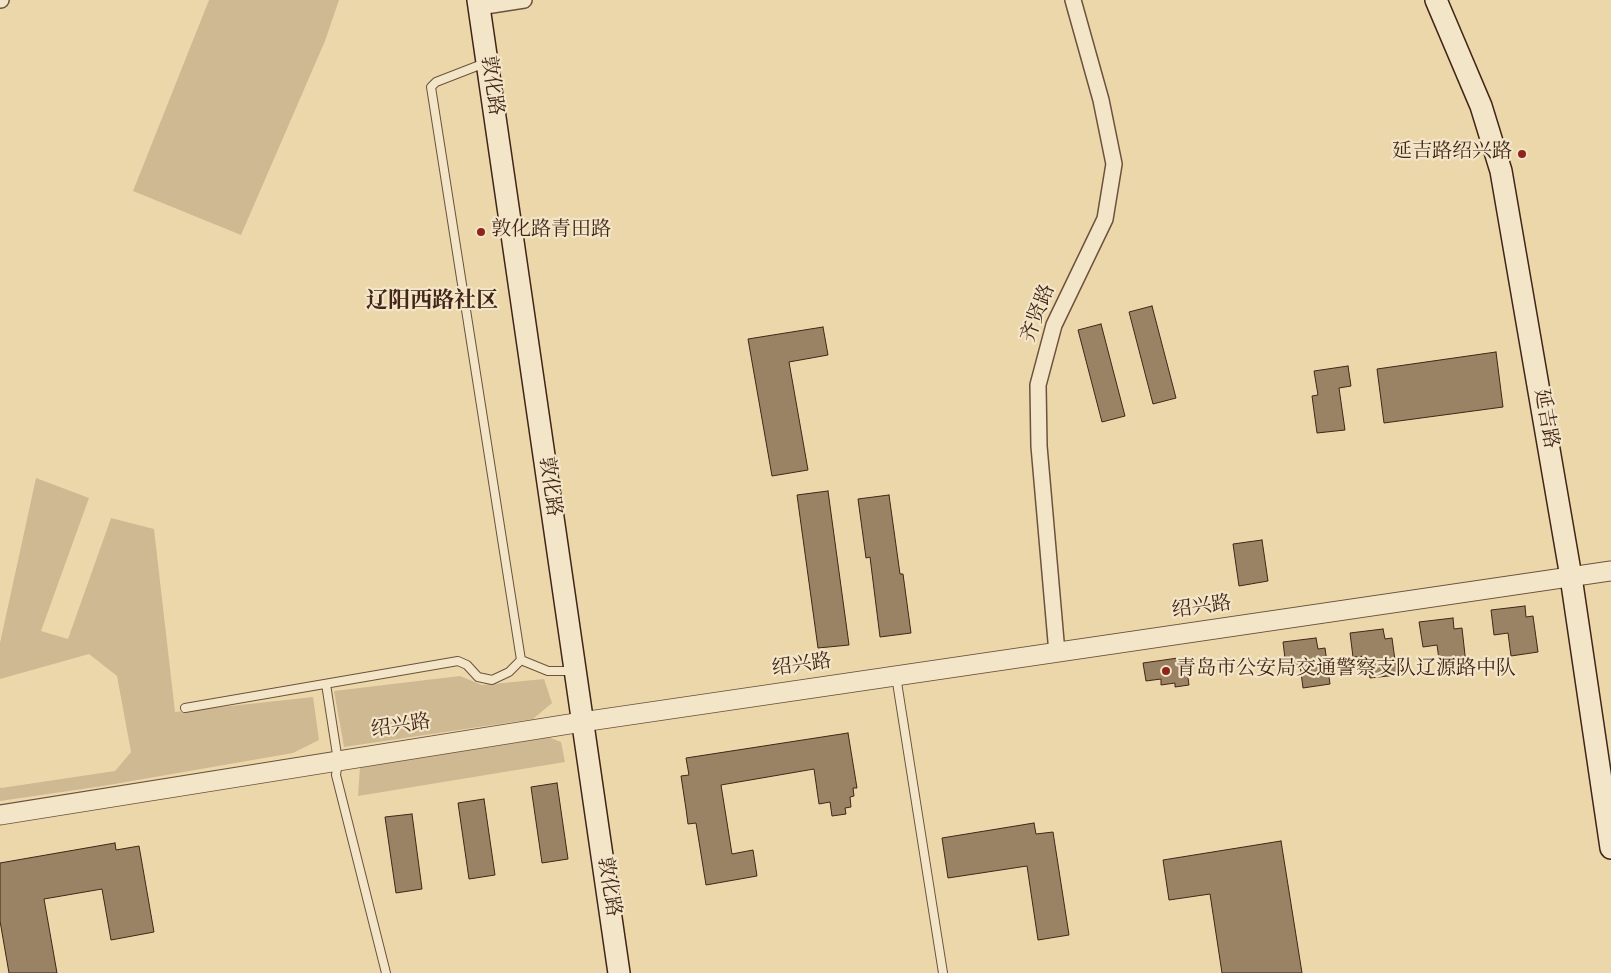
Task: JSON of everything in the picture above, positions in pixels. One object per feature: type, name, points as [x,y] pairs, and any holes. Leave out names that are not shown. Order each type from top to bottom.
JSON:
[{"type":"main road","name":"延吉路","points":[[1436,0],[1481,106],[1501,171],[1571,577],[1609,824],[1611,848]]},
{"type":"main road","name":"敦化路","points":[[479,3],[574,671],[620,973]]},
{"type":"street","points":[[479,3],[524,0]]},
{"type":"street","name":"齐贤路","points":[[1057,653],[1039,446],[1038,386],[1054,324],[1105,218],[1114,164],[1101,100],[1073,0]]},
{"type":"street","name":"绍兴路","points":[[0,815],[582,722],[1611,571]]},
{"type":"lane","points":[[487,62],[436,82],[431,87],[521,660]]},
{"type":"lane","points":[[521,660],[548,671],[574,671]]},
{"type":"lane","points":[[185,708],[458,661],[467,665],[478,677],[492,680],[509,672],[521,660]]},
{"type":"lane","points":[[896,676],[943,973]]},
{"type":"lane","points":[[326,684],[338,761],[336,775],[386,973]]},
{"type":"shaded area","points":[[209,0],[339,0],[325,41],[241,235],[133,191]]},
{"type":"shaded area","points":[[36,478],[89,498],[41,631],[68,639],[111,518],[154,529],[175,712],[313,697],[319,740],[293,753],[103,786],[0,801],[0,787],[115,771],[131,752],[117,676],[89,654],[0,679],[0,643]]},
{"type":"shaded area","points":[[460,676],[482,685],[544,679],[552,703],[533,719],[344,747],[334,691]]},
{"type":"shaded area","points":[[543,735],[561,742],[565,762],[358,796],[360,767]]},
{"type":"building","points":[[1152,306],[1176,398],[1153,404],[1129,312]]},
{"type":"building","points":[[1101,324],[1125,416],[1102,422],[1078,330]]},
{"type":"building","points":[[823,327],[828,355],[789,362],[808,470],[772,476],[748,339]]},
{"type":"building","points":[[1496,352],[1503,407],[1384,423],[1377,369]]},
{"type":"building","points":[[1348,366],[1351,386],[1339,388],[1345,430],[1317,433],[1312,396],[1318,395],[1314,371]]},
{"type":"building","points":[[828,491],[849,645],[818,648],[797,495]]},
{"type":"building","points":[[889,495],[900,574],[903,574],[911,633],[880,637],[870,557],[866,558],[858,499]]},
{"type":"building","points":[[1262,540],[1268,581],[1239,586],[1233,544]]},
{"type":"building","points":[[1525,606],[1526,617],[1533,616],[1538,652],[1511,656],[1508,633],[1494,635],[1491,610]]},
{"type":"building","points":[[1453,618],[1454,629],[1462,628],[1466,664],[1440,667],[1437,645],[1423,647],[1419,622]]},
{"type":"building","points":[[1383,629],[1385,639],[1392,638],[1397,675],[1370,678],[1367,656],[1353,657],[1350,633]]},
{"type":"building","points":[[1316,638],[1318,649],[1325,648],[1330,684],[1303,688],[1300,665],[1286,667],[1283,642]]},
{"type":"building","name":"青岛市公安局交通警察支队辽源路中队","points":[[1185,657],[1189,685],[1175,687],[1175,683],[1161,685],[1161,679],[1146,681],[1143,663]]},
{"type":"building","points":[[848,733],[857,788],[853,788],[854,796],[850,797],[851,807],[845,808],[846,814],[832,816],[830,802],[819,804],[814,769],[721,785],[732,854],[753,850],[757,876],[706,885],[696,823],[688,824],[681,776],[689,775],[686,758]]},
{"type":"building","points":[[557,783],[568,859],[542,863],[531,787]]},
{"type":"building","points":[[484,799],[495,875],[469,879],[458,803]]},
{"type":"building","points":[[412,814],[422,889],[396,893],[385,817]]},
{"type":"building","points":[[1034,823],[1036,834],[1053,832],[1069,935],[1038,940],[1027,866],[948,878],[942,838]]},
{"type":"building","points":[[1281,841],[1302,973],[1222,973],[1210,894],[1169,900],[1163,860]]},
{"type":"building","points":[[115,843],[116,850],[139,846],[154,932],[111,940],[102,889],[44,899],[57,973],[9,973],[0,921],[0,863]]},
{"type":"place","name":"延吉路绍兴路","points":[[1522,154]]},
{"type":"place","name":"敦化路青田路","points":[[481,232]]},
{"type":"place","name":"青岛市公安局交通警察支队辽源路中队","points":[[1166,671]]},
{"type":"district","name":"辽阳西路社区","points":[[432,303]]}]
